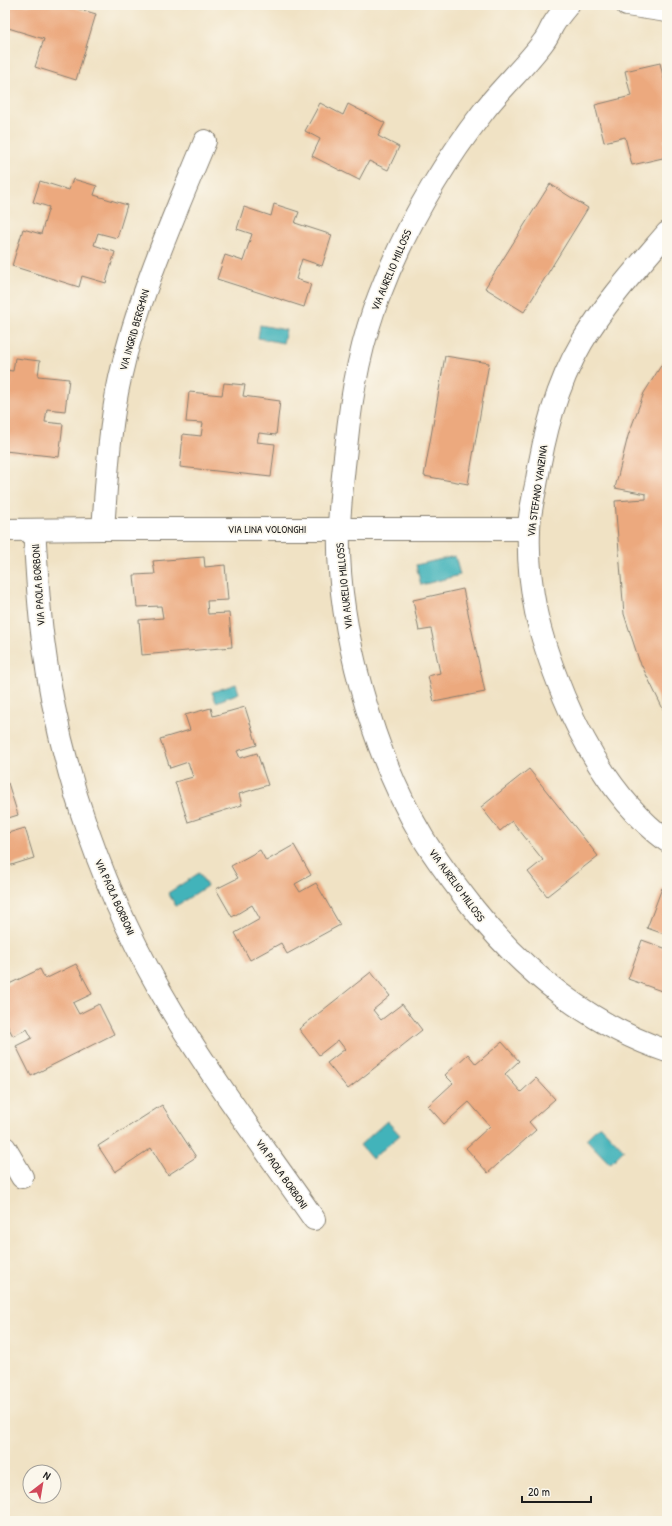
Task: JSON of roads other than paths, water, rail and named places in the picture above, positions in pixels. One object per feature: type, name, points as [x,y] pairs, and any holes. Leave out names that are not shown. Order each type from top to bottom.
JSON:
[{"type":"street","name":"VIA AURELIO MILLOSS","points":[[568,5],[543,42],[484,111],[460,143],[414,218],[393,262],[372,316],[355,384],[348,428],[339,530],[340,571],[345,612],[361,687],[383,755],[391,775],[423,837],[455,884],[483,921],[529,968],[564,996],[595,1017],[646,1043],[667,1051]]},
{"type":"street","points":[[626,5],[667,11]]},
{"type":"street","name":"VIA INGRID BERGMAN","points":[[103,529],[112,428],[118,390],[129,340],[153,268],[206,142]]},
{"type":"street","name":"VIA STEFANO VANZINA","points":[[667,233],[606,306],[582,342],[568,371],[557,396],[544,440],[529,529],[530,568],[536,611],[544,643],[555,676],[569,708],[585,742],[618,794],[640,819],[667,842]]},
{"type":"street","name":"VIA LINA VOLONGHI","points":[[5,530],[529,529]]},
{"type":"street","name":"VIA PAOLA BORBONI","points":[[34,530],[39,609],[48,674],[67,765],[95,852],[110,890],[137,947],[172,1011],[221,1087],[314,1219]]},
{"type":"street","points":[[5,1148],[22,1177]]},
{"type":"water","points":[[260,325],[286,330],[283,343],[258,338]]},
{"type":"water","points":[[455,556],[460,575],[421,585],[416,565]]},
{"type":"water","points":[[236,684],[239,693],[216,702],[212,692]]},
{"type":"water","points":[[199,873],[207,886],[176,906],[168,893]]},
{"type":"water","points":[[387,1121],[400,1135],[372,1159],[360,1145]]},
{"type":"water","points":[[600,1125],[624,1150],[610,1164],[586,1139]]}]
